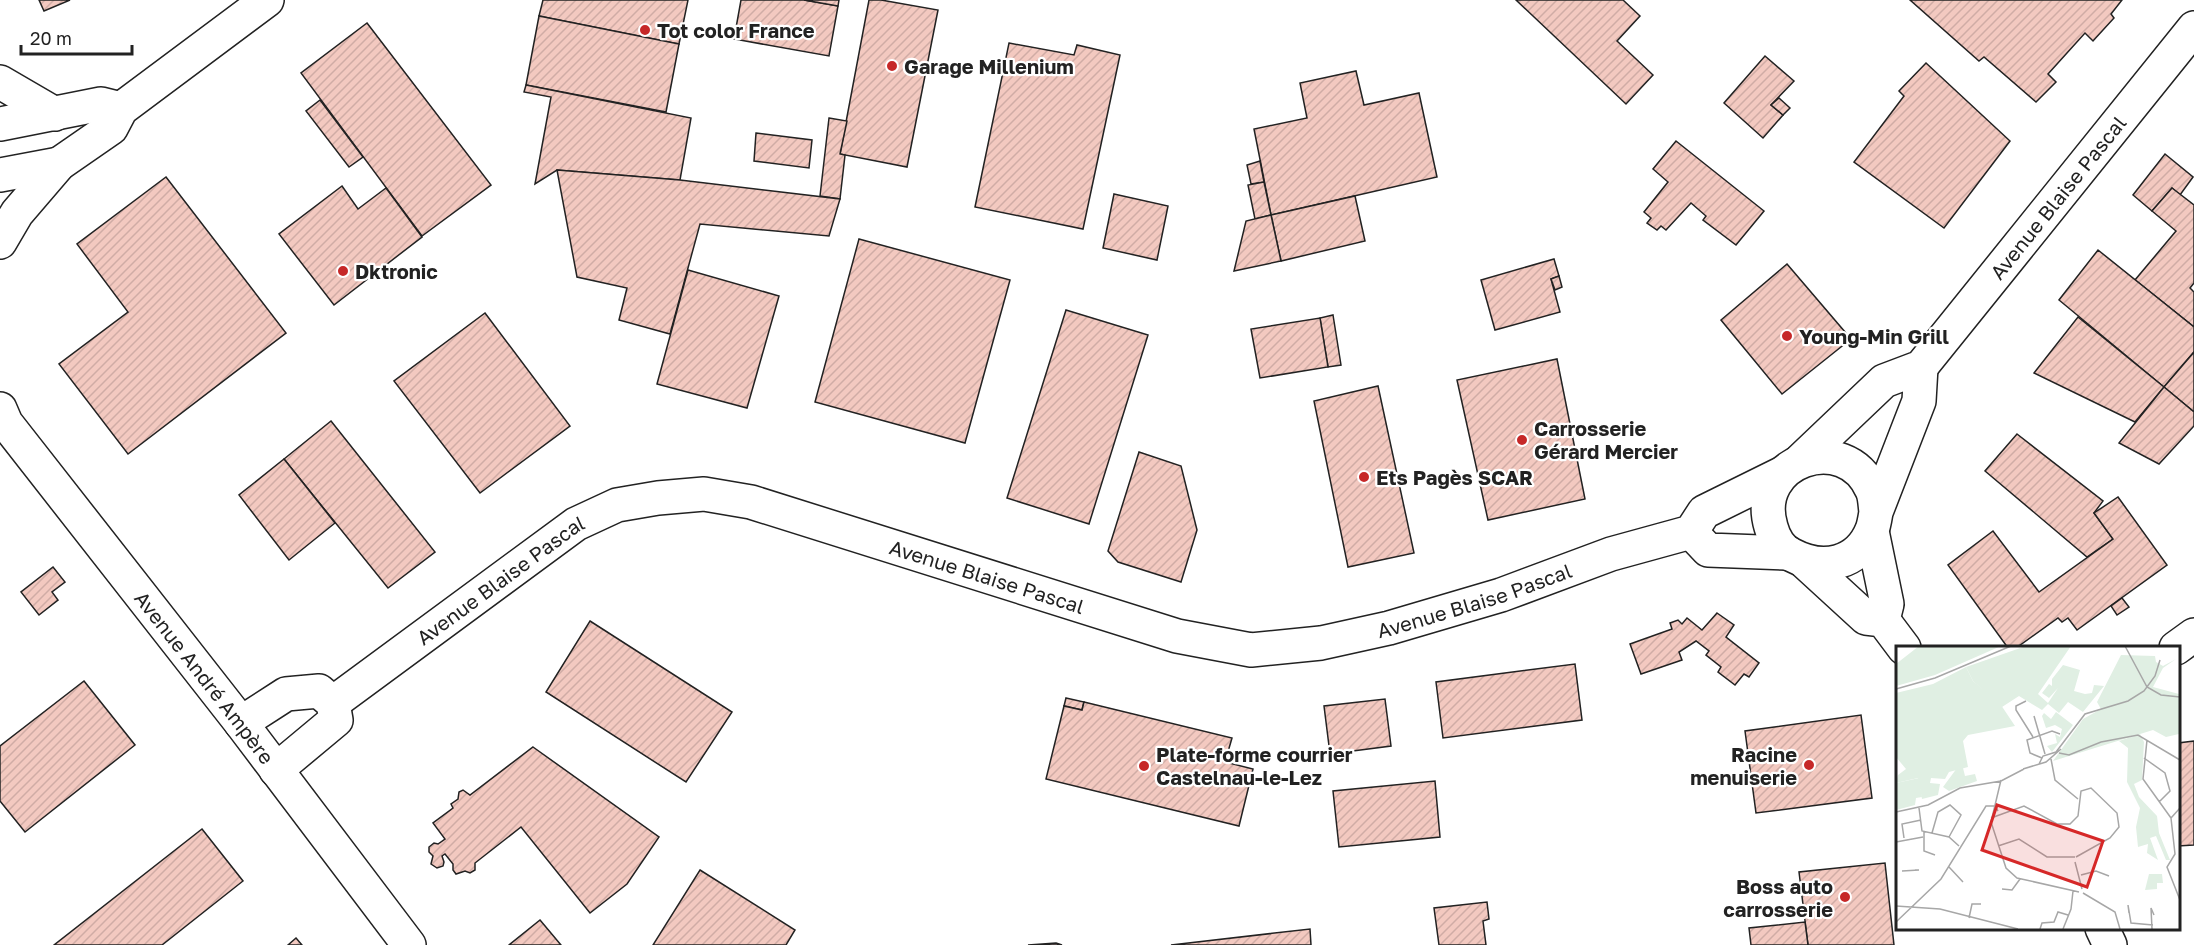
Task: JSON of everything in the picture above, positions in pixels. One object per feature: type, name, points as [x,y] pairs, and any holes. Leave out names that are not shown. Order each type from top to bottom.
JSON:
[{"type":"street","points":[[0,242],[17,213],[59,164],[111,128],[121,109],[267,0]]},
{"type":"street","name":"Avenue Blaise Pascal","points":[[1921,367],[2194,28]]},
{"type":"street","points":[[0,82],[55,114]]},
{"type":"street","points":[[0,124],[101,104],[121,109]]},
{"type":"street","points":[[0,175],[59,164]]},
{"type":"street","points":[[1883,620],[1887,604],[1874,522],[1873,491],[1861,473],[1844,461],[1822,456],[1791,466],[1704,512],[1691,532],[1708,550],[1797,558],[1826,565],[1845,560],[1861,548],[1874,522],[1919,400],[1921,367],[1884,381],[1791,466],[1770,493],[1767,515],[1774,537],[1797,558],[1866,618],[1883,620],[1902,646]]},
{"type":"street","name":"Avenue André Ampère","points":[[0,409],[6,423],[241,723],[409,945]]},
{"type":"street","name":"Avenue Blaise Pascal","points":[[333,703],[576,524],[617,505],[657,498],[704,494],[752,502],[1178,636],[1251,650],[1321,643],[1389,628],[1501,594],[1611,554],[1691,532]]},
{"type":"street","points":[[2179,646],[2194,635]]},
{"type":"street","points":[[241,723],[286,694],[319,691],[333,703],[336,720],[276,770]]},
{"type":"street","points":[[2103,930],[2110,945]]},
{"type":"building","points":[[39,0],[70,0],[44,11]]},
{"type":"building","name":"Tot color France","points":[[543,0],[688,0],[679,44],[539,16]]},
{"type":"building","points":[[741,0],[804,0],[838,6],[829,56],[734,39]]},
{"type":"building","points":[[804,0],[839,0],[838,6]]},
{"type":"building","name":"Garage Millenium","points":[[869,0],[938,10],[907,167],[840,154]]},
{"type":"building","points":[[1516,0],[1623,0],[1640,16],[1617,41],[1653,75],[1626,104]]},
{"type":"building","points":[[1910,0],[2122,0],[2111,14],[2114,18],[2093,41],[2085,33],[2048,74],[2056,82],[2036,102],[1984,57],[1979,61]]},
{"type":"building","points":[[539,16],[679,44],[666,112],[526,85]]},
{"type":"building","points":[[367,23],[491,185],[422,236],[301,73]]},
{"type":"building","points":[[1009,43],[1074,55],[1077,45],[1120,55],[1083,229],[975,207]]},
{"type":"building","points":[[1765,56],[1794,81],[1771,105],[1783,115],[1763,138],[1724,103]]},
{"type":"building","points":[[1926,63],[2010,141],[1944,228],[1854,162],[1904,96],[1899,91]]},
{"type":"building","points":[[1356,71],[1364,105],[1419,93],[1437,177],[1271,215],[1254,129],[1307,118],[1300,83]]},
{"type":"building","points":[[526,85],[691,118],[680,180],[557,170],[535,184],[551,97],[524,92]]},
{"type":"building","points":[[1779,98],[1790,108],[1783,115],[1771,105]]},
{"type":"building","points":[[320,100],[363,157],[349,167],[306,111]]},
{"type":"building","points":[[829,118],[847,121],[840,154],[845,155],[840,199],[820,196]]},
{"type":"building","points":[[756,133],[812,140],[809,168],[754,161]]},
{"type":"building","points":[[1676,141],[1764,211],[1736,245],[1703,220],[1706,216],[1691,203],[1666,230],[1661,226],[1657,230],[1647,223],[1651,218],[1644,212],[1668,182],[1653,169]]},
{"type":"building","points":[[2165,154],[2193,177],[2180,195],[2172,188],[2152,211],[2133,195]]},
{"type":"building","points":[[1260,161],[1264,182],[1251,184],[1247,165]]},
{"type":"building","points":[[557,170],[680,180],[840,199],[829,236],[700,224],[670,334],[619,320],[627,288],[577,277]]},
{"type":"building","points":[[166,177],[286,333],[128,454],[59,364],[128,312],[77,244]]},
{"type":"building","points":[[1264,182],[1271,215],[1255,219],[1248,185]]},
{"type":"building","name":"Dktronic","points":[[342,186],[358,209],[386,188],[422,237],[334,305],[279,234]]},
{"type":"building","points":[[2172,188],[2194,205],[2194,283],[2190,288],[2194,292],[2194,327],[2135,280],[2176,231],[2152,211]]},
{"type":"building","points":[[1114,194],[1168,206],[1157,260],[1103,248]]},
{"type":"building","points":[[1355,196],[1365,241],[1281,261],[1271,215]]},
{"type":"building","points":[[1271,215],[1281,261],[1234,271],[1246,221]]},
{"type":"building","points":[[859,239],[1010,280],[965,443],[815,402]]},
{"type":"building","points":[[2098,250],[2194,327],[2194,352],[2164,387],[2059,300]]},
{"type":"building","points":[[1554,259],[1559,276],[1551,279],[1560,312],[1495,330],[1481,280]]},
{"type":"building","points":[[1787,264],[1851,339],[1782,394],[1721,320]]},
{"type":"building","points":[[688,270],[779,296],[747,408],[657,384]]},
{"type":"building","points":[[1559,276],[1562,287],[1555,290],[1551,279]]},
{"type":"building","points":[[1066,310],[1148,335],[1089,524],[1007,498]]},
{"type":"building","points":[[485,313],[570,426],[480,493],[394,381]]},
{"type":"building","points":[[1333,315],[1341,365],[1328,367],[1320,318]]},
{"type":"building","points":[[2078,317],[2164,387],[2135,422],[2034,373]]},
{"type":"building","points":[[1320,318],[1328,367],[1260,378],[1251,329]]},
{"type":"building","points":[[2194,352],[2194,412],[2164,387]]},
{"type":"building","name":"Carrosserie Gérard Mercier","points":[[1557,359],[1585,499],[1488,520],[1457,380]]},
{"type":"building","name":"Ets Pagès SCAR","points":[[1378,386],[1414,553],[1348,567],[1314,401]]},
{"type":"building","points":[[2164,387],[2194,412],[2194,426],[2159,464],[2119,443]]},
{"type":"building","points":[[331,421],[435,552],[388,588],[284,459]]},
{"type":"building","points":[[2017,434],[2103,501],[2094,513],[2113,539],[2087,557],[1985,471]]},
{"type":"building","points":[[1139,452],[1181,466],[1197,530],[1181,582],[1118,562],[1108,551]]},
{"type":"building","points":[[284,459],[335,523],[289,560],[239,495]]},
{"type":"building","points":[[2118,497],[2167,565],[2077,630],[2068,618],[2062,622],[2058,618],[2019,646],[2007,646],[1948,565],[1993,531],[2039,592],[2113,539],[2094,513]]},
{"type":"building","points":[[53,567],[65,582],[52,592],[58,600],[39,615],[21,592]]},
{"type":"building","points":[[2122,598],[2129,607],[2117,615],[2111,606]]},
{"type":"building","points":[[1717,613],[1734,625],[1726,637],[1759,663],[1749,677],[1744,674],[1735,685],[1718,672],[1721,667],[1706,655],[1709,651],[1696,641],[1679,652],[1682,660],[1641,674],[1630,644],[1672,629],[1670,623],[1678,620],[1682,624],[1687,618],[1702,630]]},
{"type":"building","points":[[590,621],[732,712],[686,782],[546,692]]},
{"type":"building","points":[[1575,664],[1582,720],[1443,738],[1436,682]]},
{"type":"building","points":[[84,681],[135,745],[25,832],[0,801],[0,746]]},
{"type":"building","points":[[1066,698],[1084,702],[1082,710],[1064,706]]},
{"type":"building","points":[[1385,699],[1391,746],[1330,754],[1324,706]]},
{"type":"building","name":"Plate-forme courrier Castelnau-le-Lez","points":[[1084,702],[1232,738],[1225,762],[1253,769],[1239,826],[1046,779],[1064,706],[1082,710]]},
{"type":"building","name":"Racine menuiserie","points":[[1861,715],[1872,798],[1756,813],[1745,731]]},
{"type":"building","points":[[2194,741],[2194,845],[2179,846],[2179,743]]},
{"type":"building","points":[[533,747],[659,837],[627,884],[590,913],[521,827],[475,863],[475,870],[470,873],[465,871],[456,874],[453,864],[445,854],[442,856],[443,866],[437,868],[431,864],[433,856],[429,852],[429,847],[445,839],[433,823],[453,808],[451,804],[458,799],[459,792],[463,790],[470,795]]},
{"type":"building","points":[[1435,781],[1440,837],[1339,847],[1333,791]]},
{"type":"building","points":[[202,829],[243,881],[162,945],[54,945]]},
{"type":"building","name":"Boss auto carrosserie","points":[[1885,863],[1894,945],[1808,945],[1799,872]]},
{"type":"building","points":[[700,870],[795,930],[786,945],[653,945]]},
{"type":"building","points":[[1487,902],[1489,919],[1483,921],[1486,945],[1439,945],[1434,908]]},
{"type":"building","points":[[540,920],[561,945],[509,945]]},
{"type":"building","points":[[1805,922],[1808,945],[1751,945],[1749,928]]},
{"type":"building","points":[[1310,929],[1311,945],[1171,945]]},
{"type":"building","points":[[296,938],[302,945],[288,945]]},
{"type":"building","points":[[1056,943],[1062,945],[1028,945]]},
{"type":"place","name":"Tot color France","points":[[645,30]]},
{"type":"place","name":"Garage Millenium","points":[[892,66]]},
{"type":"place","name":"Dktronic","points":[[343,271]]},
{"type":"place","name":"Young-Min Grill","points":[[1787,336]]},
{"type":"place","name":"Carrosserie Gérard Mercier","points":[[1522,440]]},
{"type":"place","name":"Ets Pagès SCAR","points":[[1364,477]]},
{"type":"place","name":"Racine menuiserie","points":[[1809,765]]},
{"type":"place","name":"Plate-forme courrier Castelnau-le-Lez","points":[[1144,766]]},
{"type":"place","name":"Boss auto carrosserie","points":[[1845,897]]}]
